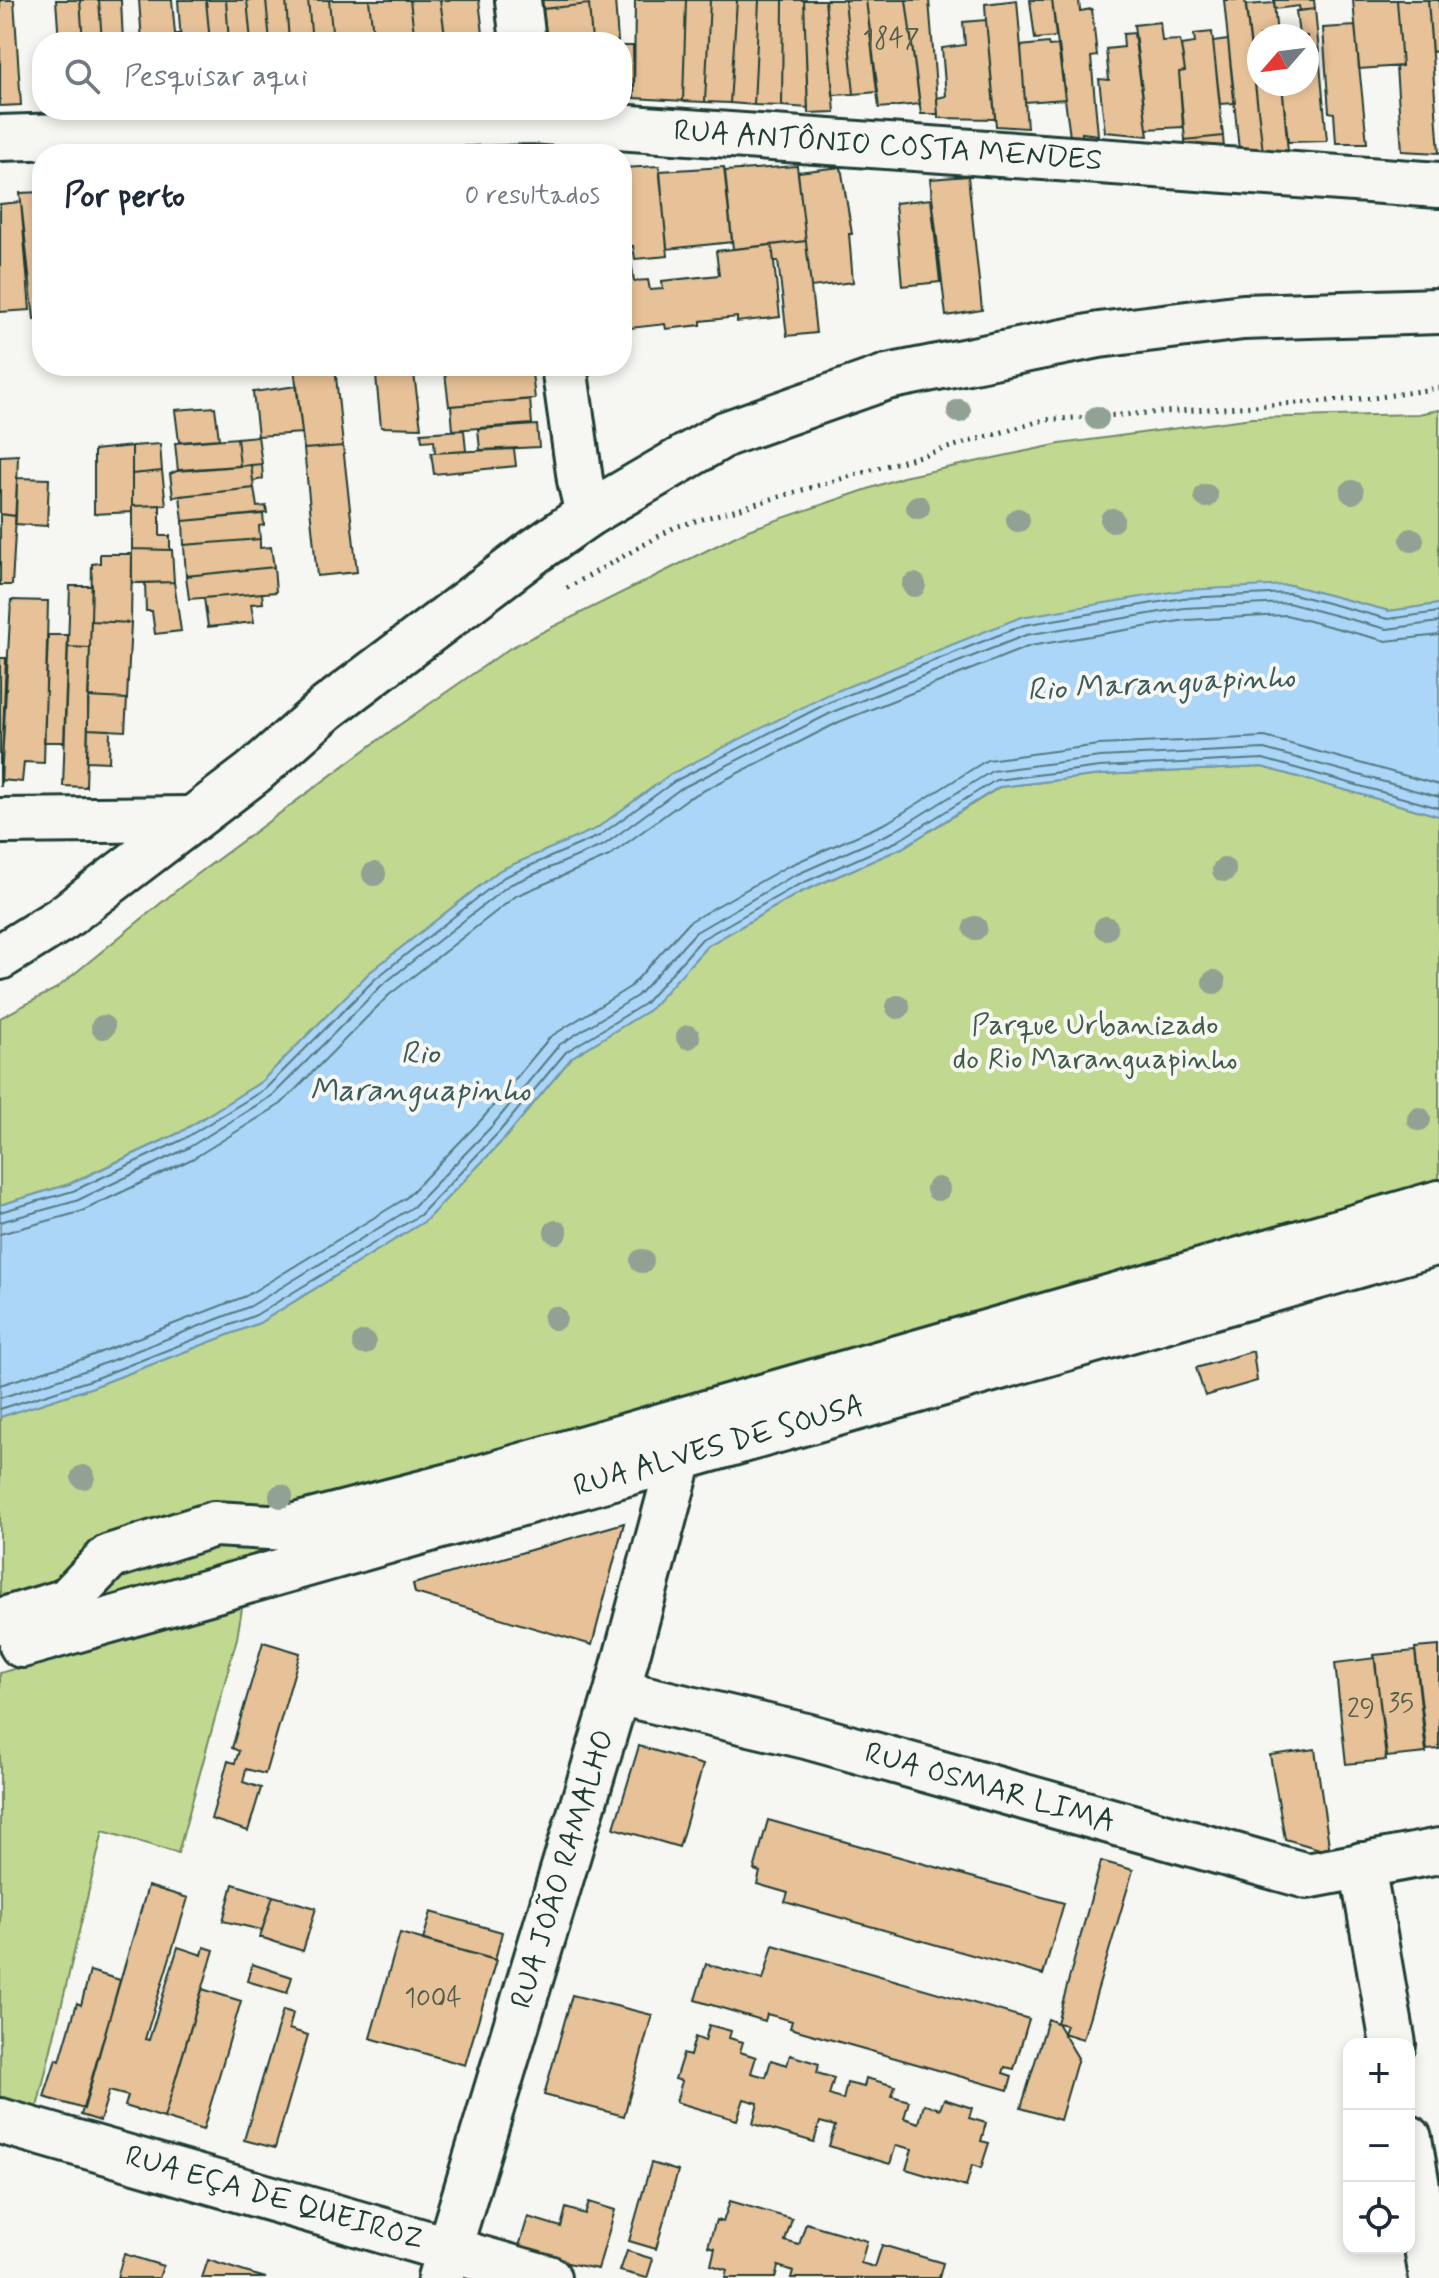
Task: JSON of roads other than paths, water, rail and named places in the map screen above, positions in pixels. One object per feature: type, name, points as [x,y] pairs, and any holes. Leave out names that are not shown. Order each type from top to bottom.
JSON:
[{"type":"street","points":[[518,0],[522,32]]},
{"type":"street","name":"RUA ANTÔNIO COSTA MENDES","points":[[0,138],[533,128],[1439,185]]},
{"type":"street","points":[[0,957],[63,918],[253,773],[327,708],[535,551],[588,514],[725,434],[887,377],[1099,335],[1229,319],[1439,311]]},
{"type":"street","points":[[565,376],[580,480],[588,514]]},
{"type":"street","points":[[0,821],[192,819]]},
{"type":"street","points":[[0,1621],[67,1601],[109,1557],[214,1524],[288,1528],[469,1481],[1439,1203]]},
{"type":"street","name":"RUA ALVES DE SOUSA","points":[[0,1652],[1439,1242]]},
{"type":"street","name":"RUA JOÃO RAMALHO","points":[[445,2263],[617,1692],[680,1458]]},
{"type":"street","name":"RUA OSMAR LIMA","points":[[617,1692],[806,1736],[1307,1876],[1439,1851]]},
{"type":"street","points":[[1362,1865],[1392,2038]]},
{"type":"street","name":"RUA EÇA DE QUEIROZ","points":[[0,2121],[445,2263],[548,2278]]},
{"type":"street","points":[[1415,2168],[1432,2253]]},
{"type":"water","name":"Rio Maranguapinho","points":[[1290,585],[1389,611],[1439,604],[1439,816],[1262,767],[1101,775],[999,787],[902,848],[799,893],[707,946],[649,1010],[572,1057],[505,1138],[425,1221],[259,1323],[93,1387],[0,1417],[0,1205],[70,1184],[179,1133],[261,1082],[369,973],[500,870],[596,829],[671,774],[827,695],[1021,617],[1183,590]]},
{"type":"park label","name":"Parque Urbanizado do Rio Maranguapinho","points":[[1095,1042]]}]
